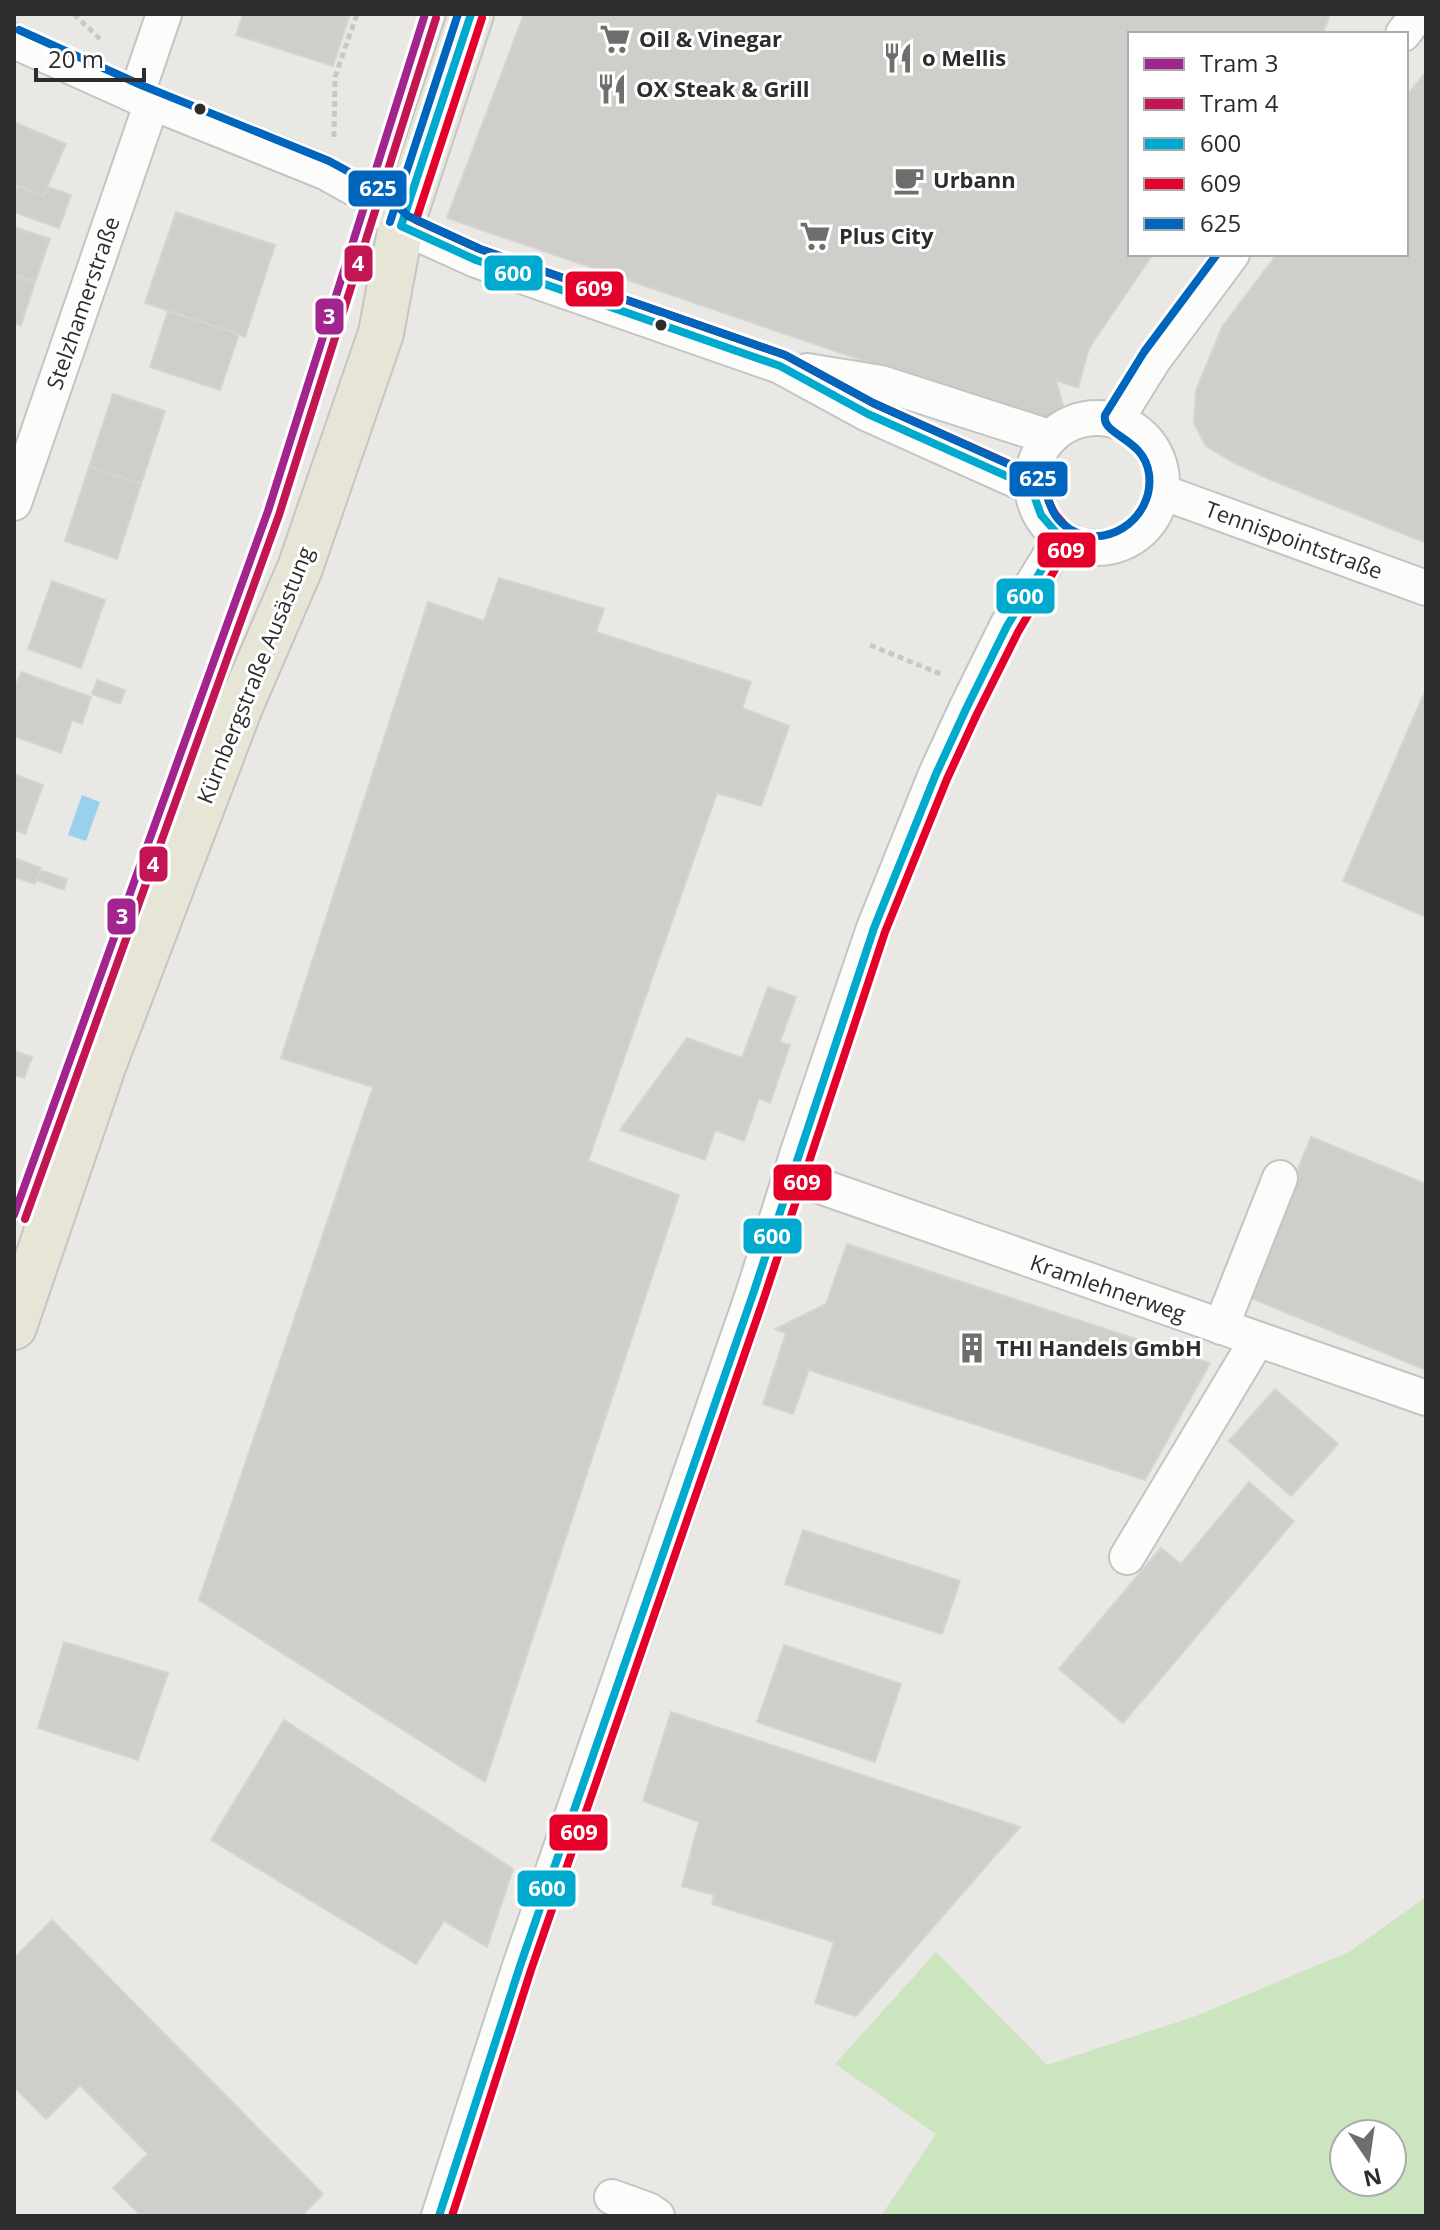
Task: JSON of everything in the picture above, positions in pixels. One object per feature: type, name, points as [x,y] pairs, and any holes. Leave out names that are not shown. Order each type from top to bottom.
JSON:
[{"type":"main road","name":"Kürnbergstraße Ausästung","points":[[14,1327],[104,1064],[240,707],[300,568],[381,333],[401,226],[471,14]]},
{"type":"street","name":"Stelzhamerstraße","points":[[14,503],[144,99],[164,14]]},
{"type":"street","points":[[1404,32],[1418,14]]},
{"type":"street","points":[[14,41],[144,99],[325,172],[368,196],[401,226],[476,260],[780,366],[868,414],[1031,487]]},
{"type":"street","points":[[1116,420],[1154,359],[1231,256]]},
{"type":"street","points":[[780,366],[881,383],[1049,437]]},
{"type":"street","points":[[1098,417],[1116,420],[1133,428],[1147,440],[1157,456],[1162,474],[1162,492],[1155,513],[1142,531],[1124,543],[1103,548],[1081,547],[1061,538],[1046,524],[1035,507],[1031,487],[1032,469],[1049,437],[1063,426],[1098,417]]},
{"type":"street","name":"Tennispointstraße","points":[[1162,492],[1426,588]]},
{"type":"street","points":[[439,2216],[520,1966],[753,1294],[874,928],[936,774],[1007,626],[1061,538]]},
{"type":"street","name":"Kramlehnerweg","points":[[791,1176],[1426,1398]]},
{"type":"street","points":[[1221,1327],[1280,1178]]},
{"type":"street","points":[[1127,1557],[1257,1340]]},
{"type":"street","points":[[612,2197],[657,2216]]},
{"type":"path","points":[[333,146],[335,77],[357,14]]},
{"type":"path","points":[[870,645],[946,676]]},
{"type":"green space","points":[[1426,1897],[1426,2216],[881,2216],[936,2134],[835,2064],[936,1952],[1047,2065],[1196,2016],[1349,1952]]},
{"type":"water","points":[[82,795],[100,802],[86,841],[68,835]]},
{"type":"building","points":[[243,14],[350,14],[333,66],[236,35]]},
{"type":"building","name":"Plus City","points":[[524,14],[1330,14],[1324,32],[1128,32],[1128,256],[1152,256],[1089,348],[1078,388],[1056,380],[1064,409],[1062,416],[1051,425],[447,218]]},
{"type":"building","points":[[1426,72],[1426,543],[1233,462],[1206,446],[1194,423],[1196,391],[1222,327],[1275,256],[1408,256],[1408,94]]},
{"type":"building","points":[[14,122],[66,144],[43,196],[14,184]]},
{"type":"building","points":[[18,186],[43,196],[48,187],[71,195],[59,228],[14,212]]},
{"type":"building","points":[[176,212],[275,245],[245,337],[145,303]]},
{"type":"building","points":[[14,227],[50,239],[35,282],[14,275]]},
{"type":"building","points":[[14,275],[35,282],[21,325],[14,323]]},
{"type":"building","points":[[168,311],[239,334],[220,390],[150,367]]},
{"type":"building","points":[[113,394],[165,411],[141,484],[89,467]]},
{"type":"building","points":[[89,467],[141,484],[117,559],[65,541]]},
{"type":"building","points":[[499,578],[604,609],[596,632],[751,682],[742,708],[789,726],[761,806],[717,793],[588,1161],[679,1195],[485,1782],[199,1600],[373,1087],[281,1058],[428,602],[484,621]]},
{"type":"building","points":[[52,581],[105,600],[81,668],[28,649]]},
{"type":"building","points":[[21,672],[91,697],[82,724],[72,720],[61,753],[14,736],[14,691]]},
{"type":"building","points":[[97,680],[125,690],[120,704],[92,694]]},
{"type":"building","points":[[1426,689],[1426,917],[1343,881]]},
{"type":"building","points":[[14,774],[43,785],[25,834],[14,830]]},
{"type":"building","points":[[14,858],[41,868],[35,884],[14,877]]},
{"type":"building","points":[[40,870],[67,879],[64,890],[36,880]]},
{"type":"building","points":[[768,987],[796,997],[780,1042],[790,1045],[770,1103],[759,1098],[744,1141],[715,1130],[705,1160],[620,1130],[687,1038],[742,1058]]},
{"type":"building","points":[[14,1051],[32,1057],[24,1078],[14,1075]]},
{"type":"building","points":[[1311,1137],[1426,1184],[1426,1370],[1246,1296]]},
{"type":"building","name":"THI Handels GmbH","points":[[847,1244],[1210,1363],[1145,1480],[809,1370],[793,1414],[763,1404],[786,1333],[775,1329],[826,1304]]},
{"type":"building","points":[[1275,1389],[1338,1444],[1291,1496],[1229,1441]]},
{"type":"building","points":[[1249,1482],[1294,1521],[1123,1723],[1059,1669],[1161,1548],[1181,1564]]},
{"type":"building","points":[[803,1530],[960,1581],[942,1634],[785,1584]]},
{"type":"building","points":[[64,1642],[168,1673],[138,1760],[38,1728]]},
{"type":"building","points":[[784,1645],[901,1684],[875,1762],[757,1722]]},
{"type":"building","points":[[671,1712],[1020,1827],[856,2016],[815,2003],[834,1942],[712,1904],[714,1895],[682,1886],[699,1822],[643,1801]]},
{"type":"building","points":[[284,1720],[513,1869],[487,1947],[444,1921],[416,1964],[211,1840]]},
{"type":"building","points":[[52,1920],[323,2194],[301,2216],[141,2216],[113,2188],[148,2154],[80,2085],[46,2119],[14,2087],[14,1958]]},
{"type":"tram line","name":"3","points":[[14,1215],[268,511],[425,14]]},
{"type":"tram line","name":"4","points":[[25,1219],[279,515],[436,18]]},
{"type":"transit line","name":"625","points":[[390,222],[458,14]]},
{"type":"transit line","name":"600","points":[[439,2216],[520,1966],[753,1294],[874,928],[936,774],[966,709],[1007,626],[1061,538],[1041,515],[1031,487],[868,414],[780,366],[476,260],[401,226],[471,14]]},
{"type":"transit line","name":"609","points":[[452,2216],[531,1970],[764,1298],[885,932],[977,714],[1018,632],[1073,539],[1054,512],[1036,476],[873,403],[785,355],[480,249],[416,220],[482,18]]},
{"type":"transit line","name":"625","points":[[19,30],[141,85],[329,161],[375,186],[408,216],[480,249],[785,355],[873,403],[1037,477],[1063,524],[1078,533],[1093,536],[1122,528],[1143,506],[1149,491],[1146,462],[1132,445],[1109,428],[1105,415],[1144,352],[1216,256]]},
{"type":"place","name":"Oil & Vinegar","points":[[615,39]]},
{"type":"place","name":"o Mellis","points":[[898,58]]},
{"type":"place","name":"OX Steak & Grill","points":[[612,89]]},
{"type":"place","name":"Urbann","points":[[909,180]]},
{"type":"place","name":"Plus City","points":[[815,236]]},
{"type":"place","name":"THI Handels GmbH","points":[[972,1348]]}]
